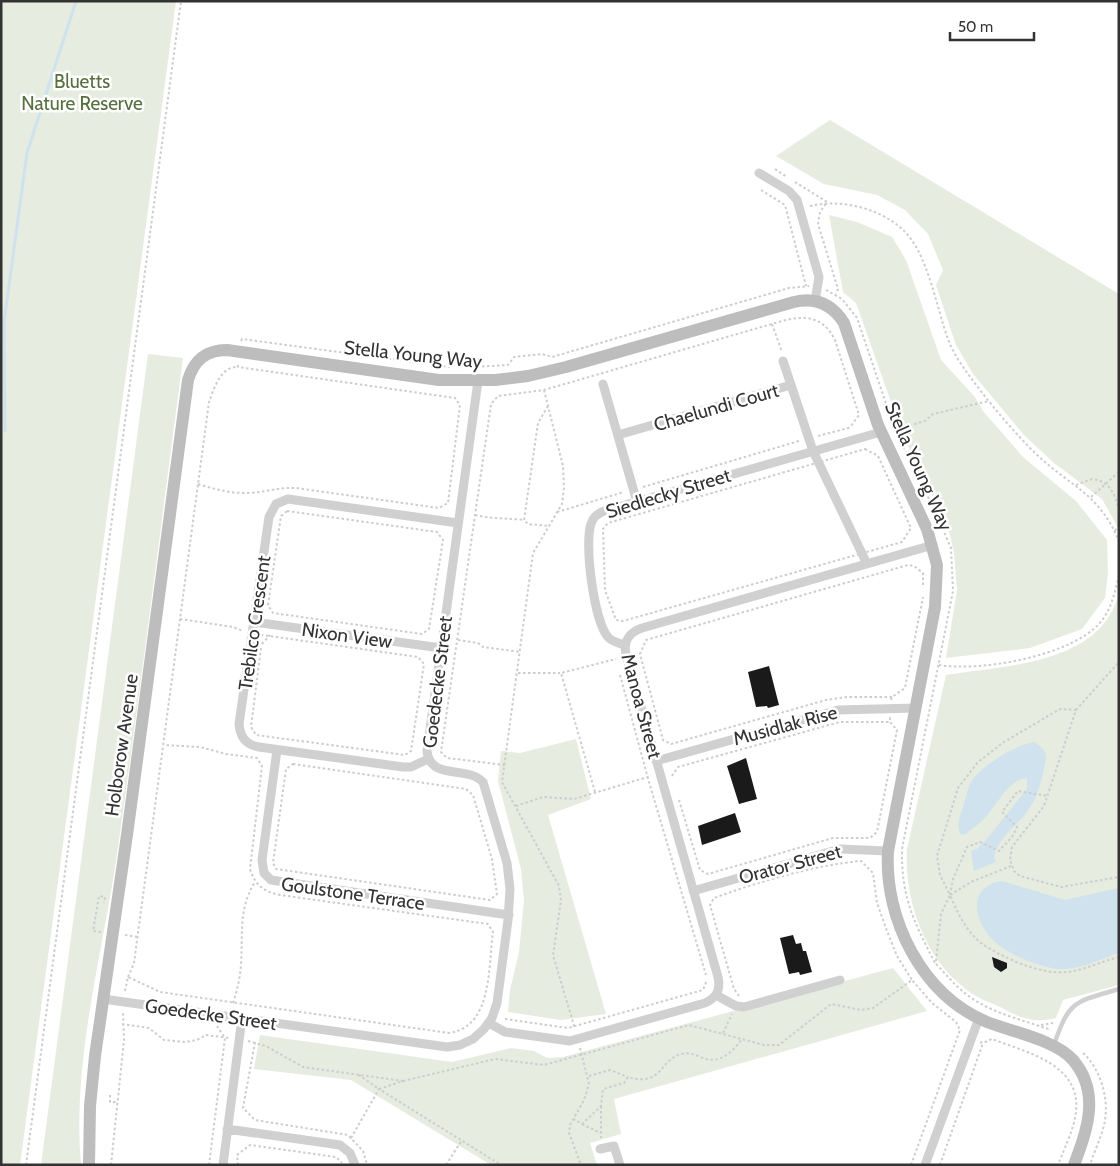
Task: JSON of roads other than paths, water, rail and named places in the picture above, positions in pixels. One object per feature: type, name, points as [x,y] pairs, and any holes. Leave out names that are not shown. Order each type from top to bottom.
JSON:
[{"type":"street","points":[[759,173],[792,193],[800,209],[819,274],[816,301]]},
{"type":"street","name":"Stella Young Way","points":[[222,350],[420,378],[478,381],[547,372],[795,302],[816,301],[832,308],[844,323],[880,432],[933,545],[937,570],[937,591],[888,851],[890,892],[913,953],[939,990],[958,1006],[979,1018],[1053,1046],[1066,1054],[1077,1065],[1085,1079],[1089,1096],[1089,1122],[1074,1165]]},
{"type":"street","name":"Holborow Avenue","points":[[89,1165],[91,1098],[103,999],[129,826],[188,380],[193,368],[201,358],[211,352],[222,350]]},
{"type":"street","name":"Chaelundi Court","points":[[618,435],[790,385],[783,362]]},
{"type":"street","name":"Goedecke Street","points":[[103,999],[447,1047],[467,1042],[479,1035],[491,1021],[497,1003],[509,915],[510,889],[506,863],[484,786],[472,775],[438,769],[428,759],[427,748],[478,381]]},
{"type":"street","points":[[603,384],[637,502]]},
{"type":"street","points":[[790,385],[812,451],[867,564]]},
{"type":"street","name":"Siedlecky Street","points":[[625,645],[610,640],[603,628],[590,581],[589,531],[592,521],[598,514],[880,432]]},
{"type":"street","name":"Trebilco Crescent","points":[[428,759],[410,767],[403,767],[277,750],[248,744],[240,731],[252,634],[269,517],[278,502],[291,499],[458,523]]},
{"type":"street","name":"Manoa Street","points":[[716,995],[719,987],[718,977],[626,657],[625,645],[629,636],[636,630],[933,545]]},
{"type":"street","name":"Nixon View","points":[[254,622],[441,648]]},
{"type":"street","name":"Musidlak Rise","points":[[656,761],[838,710],[916,708]]},
{"type":"street","name":"Goulstone Terrace","points":[[277,750],[262,860],[264,873],[271,880],[509,915]]},
{"type":"street","name":"Orator Street","points":[[693,891],[840,849],[888,851]]},
{"type":"street","points":[[491,1021],[510,1033],[566,1041],[578,1040],[705,1003],[716,995],[736,1006],[748,1006],[840,980]]},
{"type":"street","points":[[223,1165],[242,1018]]},
{"type":"street","points":[[926,1165],[979,1018]]},
{"type":"street","points":[[227,1129],[340,1145],[350,1153],[355,1165]]},
{"type":"street","points":[[602,1149],[614,1146],[620,1165]]},
{"type":"lane","points":[[1053,1046],[1062,1021],[1076,1002],[1119,989]]},
{"type":"water","points":[[1035,742],[1044,750],[1046,756],[1033,804],[1000,843],[994,857],[996,862],[974,871],[971,851],[977,849],[985,841],[1027,789],[1027,778],[1020,779],[1008,788],[984,819],[965,835],[960,834],[958,824],[970,784],[981,771],[998,757],[1018,747]]},
{"type":"water","points":[[1002,881],[1065,900],[1119,888],[1119,953],[1082,966],[1060,969],[1033,963],[1004,949],[985,930],[977,912],[979,896],[984,889],[991,884]]},
{"type":"waterway","points":[[5,431],[4,322],[27,153],[76,1]]},
{"type":"park label","name":"Bluetts Nature Reserve","points":[[82,92]]}]
